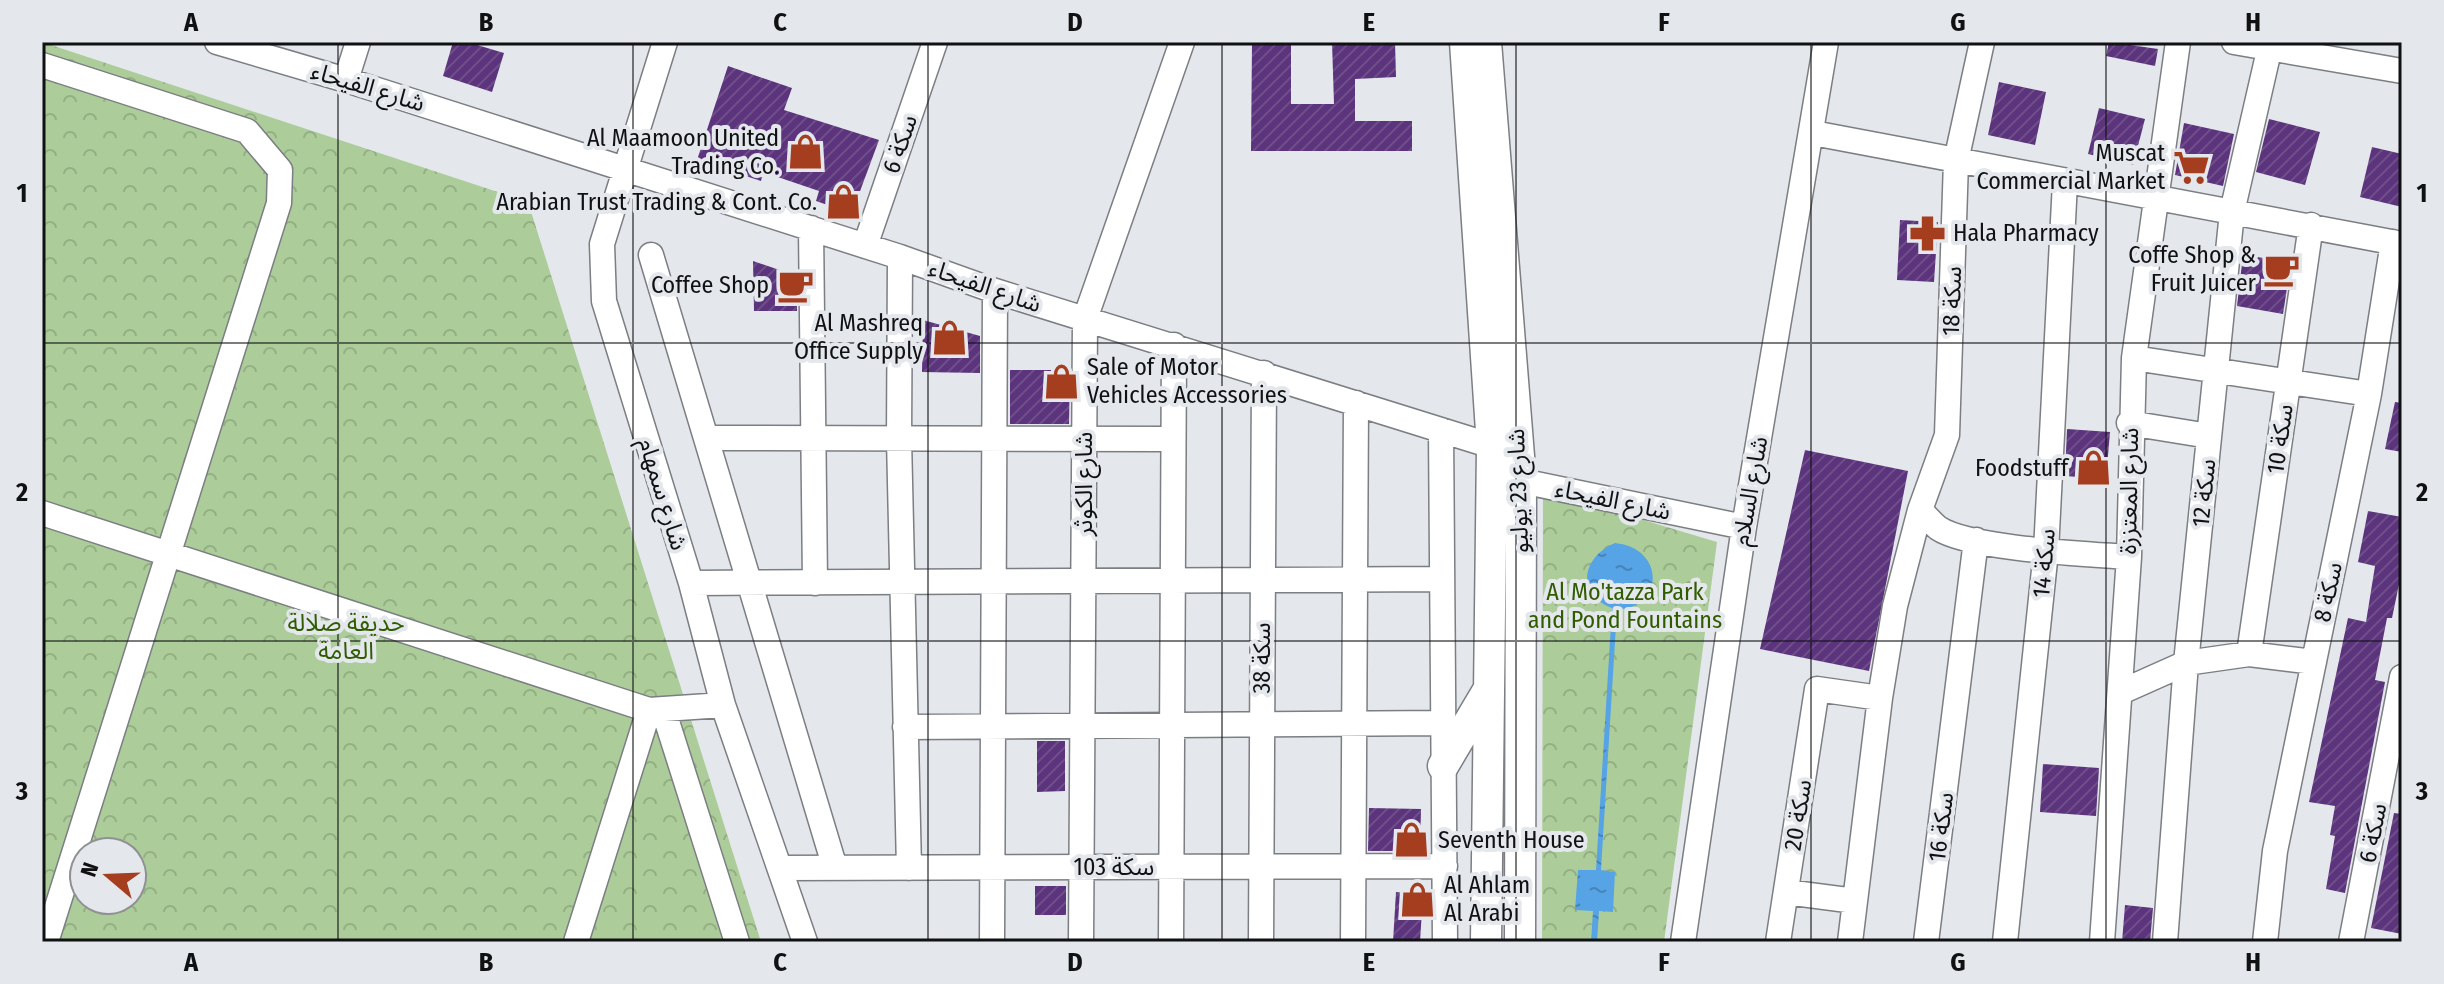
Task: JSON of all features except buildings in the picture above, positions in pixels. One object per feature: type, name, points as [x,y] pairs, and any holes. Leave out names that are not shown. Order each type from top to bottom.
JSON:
[{"type":"main road","name":"شارع 23 يوليو","points":[[1465,42],[1492,446],[1486,942]]},
{"type":"main road","name":"شارع 23 يوليو","points":[[1486,42],[1521,481],[1520,942]]},
{"type":"main road","points":[[1443,766],[1488,690]]},
{"type":"street","name":"شارع الفيحاء","points":[[217,42],[346,80],[811,228],[995,291],[1492,446],[1521,481],[1744,527]]},
{"type":"street","points":[[346,80],[358,42]]},
{"type":"street","name":"شارع سمهام","points":[[665,42],[602,244],[604,301],[691,583],[723,705],[782,868],[805,942]]},
{"type":"street","name":"سكة 6","points":[[865,246],[935,42]]},
{"type":"street","name":"شارع الكوثر","points":[[1081,942],[1085,319],[1182,42]]},
{"type":"street","name":"شارع السلام","points":[[1683,942],[1744,527],[1826,42]]},
{"type":"street","name":"سكة 18","points":[[1920,510],[1947,435],[1956,161],[1982,42]]},
{"type":"street","name":"شارع المعتززة","points":[[2102,942],[2129,557],[2129,423],[2134,358],[2178,42]]},
{"type":"street","points":[[2234,42],[2366,53],[2402,71]]},
{"type":"street","name":"سكة 12","points":[[2165,942],[2186,663],[2232,212],[2270,45]]},
{"type":"street","points":[[42,65],[247,131],[280,170],[279,203],[46,942]]},
{"type":"street","points":[[1813,133],[2154,200],[2311,225],[2398,243]]},
{"type":"street","name":"سكة 14","points":[[2005,942],[2046,551],[2065,182]]},
{"type":"street","name":"سكة 10","points":[[2249,654],[2311,225]]},
{"type":"street","points":[[811,228],[815,583]]},
{"type":"street","name":"سكة 8","points":[[2265,942],[2275,851],[2398,243]]},
{"type":"street","points":[[651,255],[835,868]]},
{"type":"street","points":[[900,257],[899,439],[909,868]]},
{"type":"street","points":[[992,942],[995,291]]},
{"type":"street","points":[[1171,942],[1171,439],[1174,345]]},
{"type":"street","points":[[2134,358],[2369,394]]},
{"type":"street","name":"سكة 38","points":[[1261,942],[1264,373]]},
{"type":"street","points":[[1353,942],[1356,403]]},
{"type":"street","points":[[2129,423],[2209,436]]},
{"type":"street","points":[[1441,430],[1439,579],[1445,942]]},
{"type":"street","points":[[707,438],[1171,439]]},
{"type":"street","points":[[1920,510],[1938,528],[1976,540],[2046,551],[2129,557]]},
{"type":"street","points":[[1850,942],[1880,698],[1895,606],[1920,510]]},
{"type":"street","points":[[42,513],[656,709],[723,705]]},
{"type":"street","name":"سكة 16","points":[[1926,942],[1976,540]]},
{"type":"street","points":[[691,583],[1439,579]]},
{"type":"street","points":[[2121,692],[2186,663],[2249,654],[2314,662]]},
{"type":"street","name":"سكة 6","points":[[2351,942],[2402,677]]},
{"type":"street","name":"سكة 20","points":[[1778,942],[1817,689],[1880,698]]},
{"type":"street","points":[[576,942],[656,709]]},
{"type":"street","points":[[656,709],[737,942]]},
{"type":"street","points":[[905,727],[1443,723]]},
{"type":"street","name":"سكة 103","points":[[782,868],[1445,866]]},
{"type":"street","points":[[1786,892],[1855,901]]},
{"type":"green space","name":"حديقة صلالة العامة","points":[[42,42],[528,202],[761,942],[42,942]]},
{"type":"green space","name":"Al Mo'tazza Park and Pond Fountains","points":[[1543,490],[1717,542],[1664,942],[1542,942]]},
{"type":"water","points":[[1615,543],[1632,547],[1643,555],[1653,578],[1644,599],[1617,609],[1601,870],[1615,872],[1613,912],[1599,911],[1597,942],[1591,942],[1593,911],[1575,910],[1578,870],[1596,870],[1612,608],[1592,594],[1587,576],[1595,557]]},
{"type":"place","name":"Al Maamoon United Trading Co.","points":[[805,152]]},
{"type":"place","name":"Muscat Commercial Market","points":[[2191,167]]},
{"type":"place","name":"Arabian Trust Trading & Cont. Co.","points":[[843,202]]},
{"type":"place","name":"Hala Pharmacy","points":[[1927,233]]},
{"type":"place","name":"Coffe Shop & Fruit Juicer","points":[[2282,269]]},
{"type":"place","name":"Coffee Shop","points":[[795,285]]},
{"type":"place","name":"Al Mashreq Office Supply","points":[[949,337]]},
{"type":"place","name":"Sale of Motor Vehicles Accessories","points":[[1061,381]]},
{"type":"place","name":"Foodstuff","points":[[2094,468]]},
{"type":"place","name":"Seventh House","points":[[1412,840]]},
{"type":"place","name":"Al Ahlam Al Arabi","points":[[1418,899]]}]
